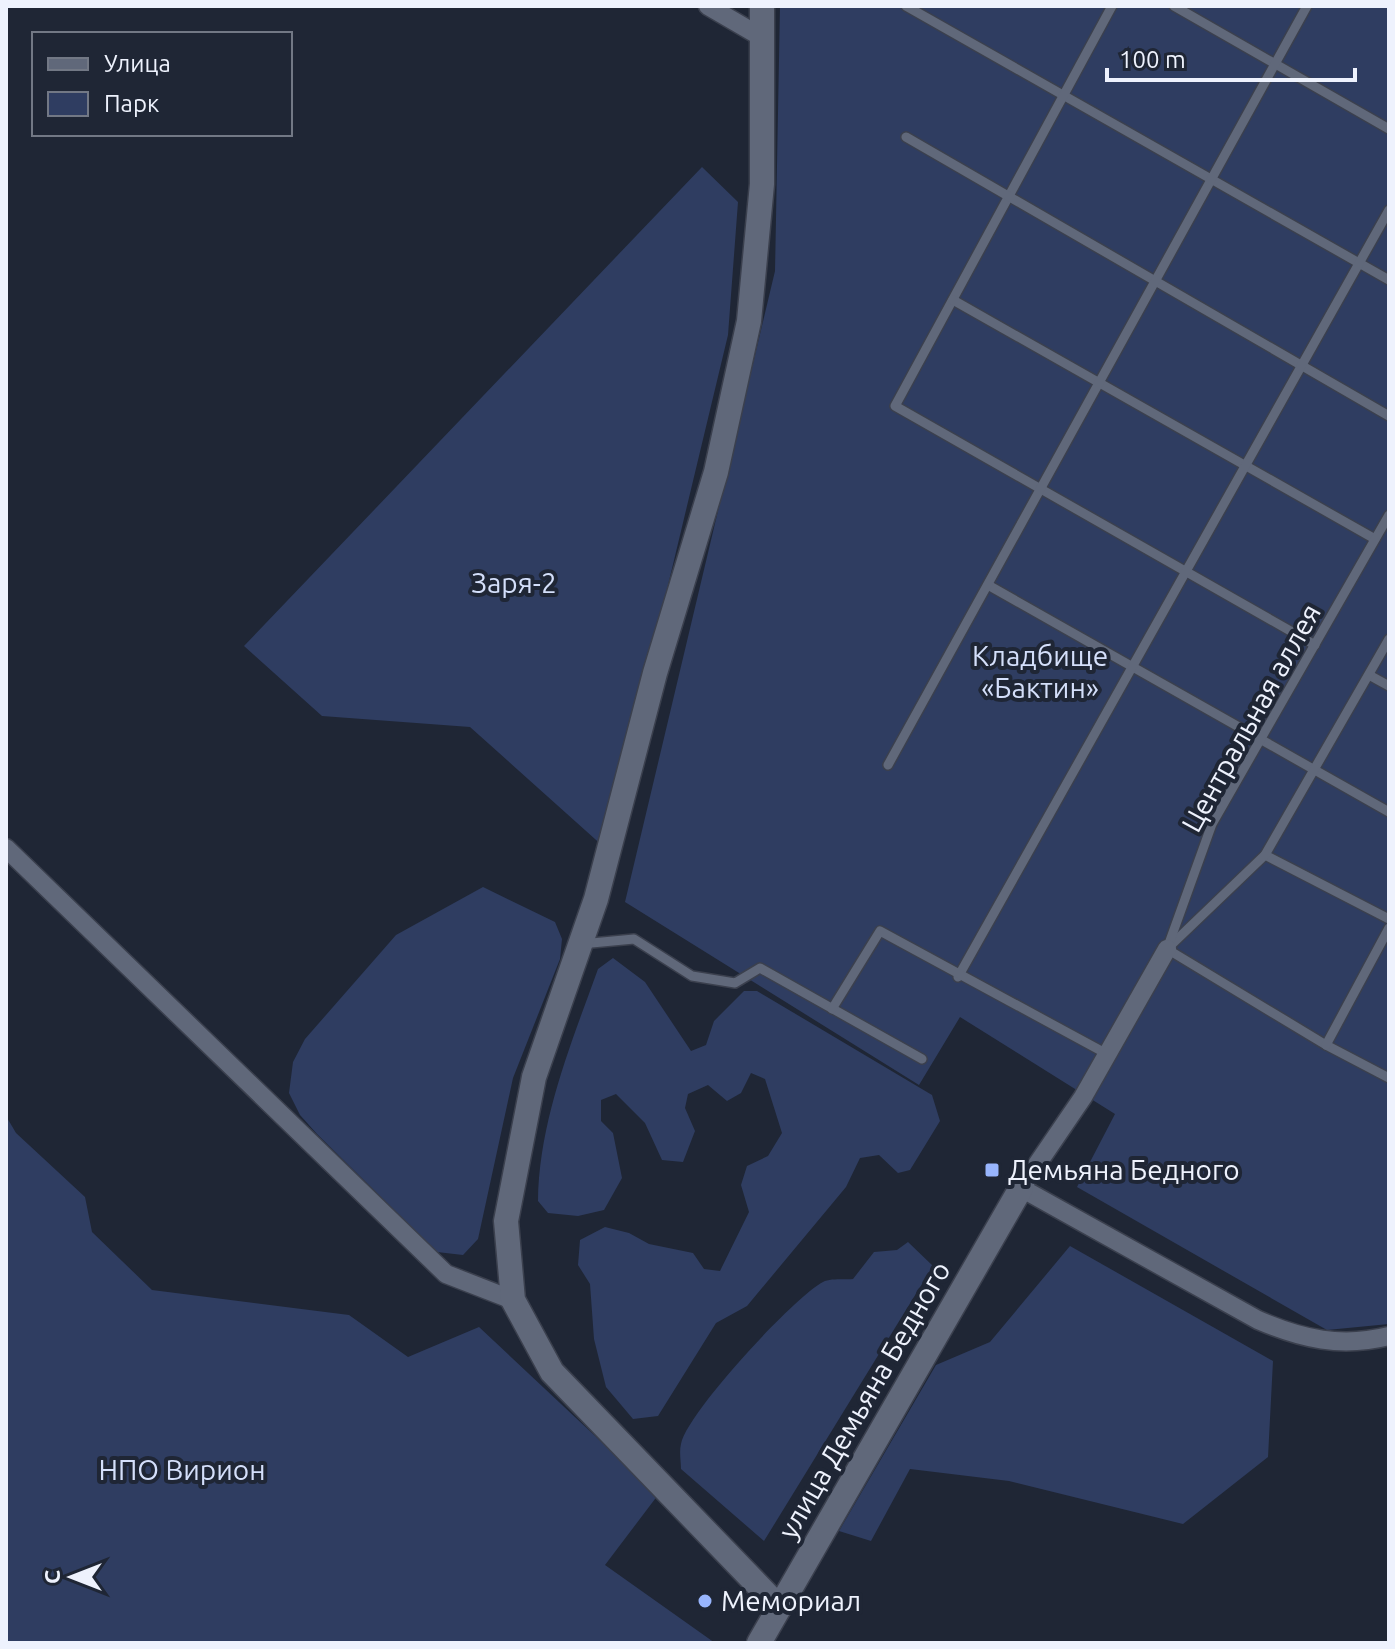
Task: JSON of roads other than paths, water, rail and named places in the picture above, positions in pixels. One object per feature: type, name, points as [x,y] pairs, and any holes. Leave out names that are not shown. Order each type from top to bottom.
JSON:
[{"type":"street","points":[[708,6],[732,13],[763,38]]},
{"type":"street","points":[[762,6],[762,184],[749,321],[716,472],[655,673],[596,899],[534,1077],[506,1221],[513,1300],[552,1372],[778,1606]]},
{"type":"street","points":[[6,848],[171,1004],[446,1274],[513,1300]]},
{"type":"street","points":[[1167,949],[1083,1097],[1021,1188],[1258,1320],[1289,1334],[1329,1343],[1388,1335]]},
{"type":"street","name":"улица Демьяна Бедного","points":[[759,1643],[1021,1188]]},
{"type":"lane","points":[[1112,6],[895,406],[1315,645]]},
{"type":"lane","points":[[1174,6],[1389,129]]},
{"type":"lane","points":[[888,765],[1307,6]]},
{"type":"lane","points":[[910,7],[1389,280]]},
{"type":"lane","points":[[906,137],[1389,416]]},
{"type":"lane","points":[[958,977],[1389,210]]},
{"type":"lane","points":[[953,300],[1375,539]]},
{"type":"lane","name":"Центральная аллея","points":[[1167,949],[1212,824],[1389,515]]},
{"type":"lane","points":[[988,585],[1389,812]]},
{"type":"lane","points":[[1389,639],[1265,855],[1167,949],[1326,1045],[1389,1078]]},
{"type":"lane","points":[[1369,675],[1389,686]]},
{"type":"lane","points":[[1265,855],[1389,919]]},
{"type":"lane","points":[[1326,1045],[1389,928]]},
{"type":"lane","points":[[832,1009],[880,931],[958,977],[1107,1054]]},
{"type":"lane","points":[[580,944],[634,939],[692,976],[735,983],[760,968],[922,1059]]},
{"type":"place","name":"Демьяна Бедного","points":[[992,1170]]},
{"type":"place","name":"Мемориал","points":[[705,1601]]},
{"type":"park label","name":"Заря-2","points":[[514,583]]},
{"type":"park label","name":"Кладбище «Бактин»","points":[[1040,672]]},
{"type":"park label","name":"НПО Вирион","points":[[182,1470]]}]
